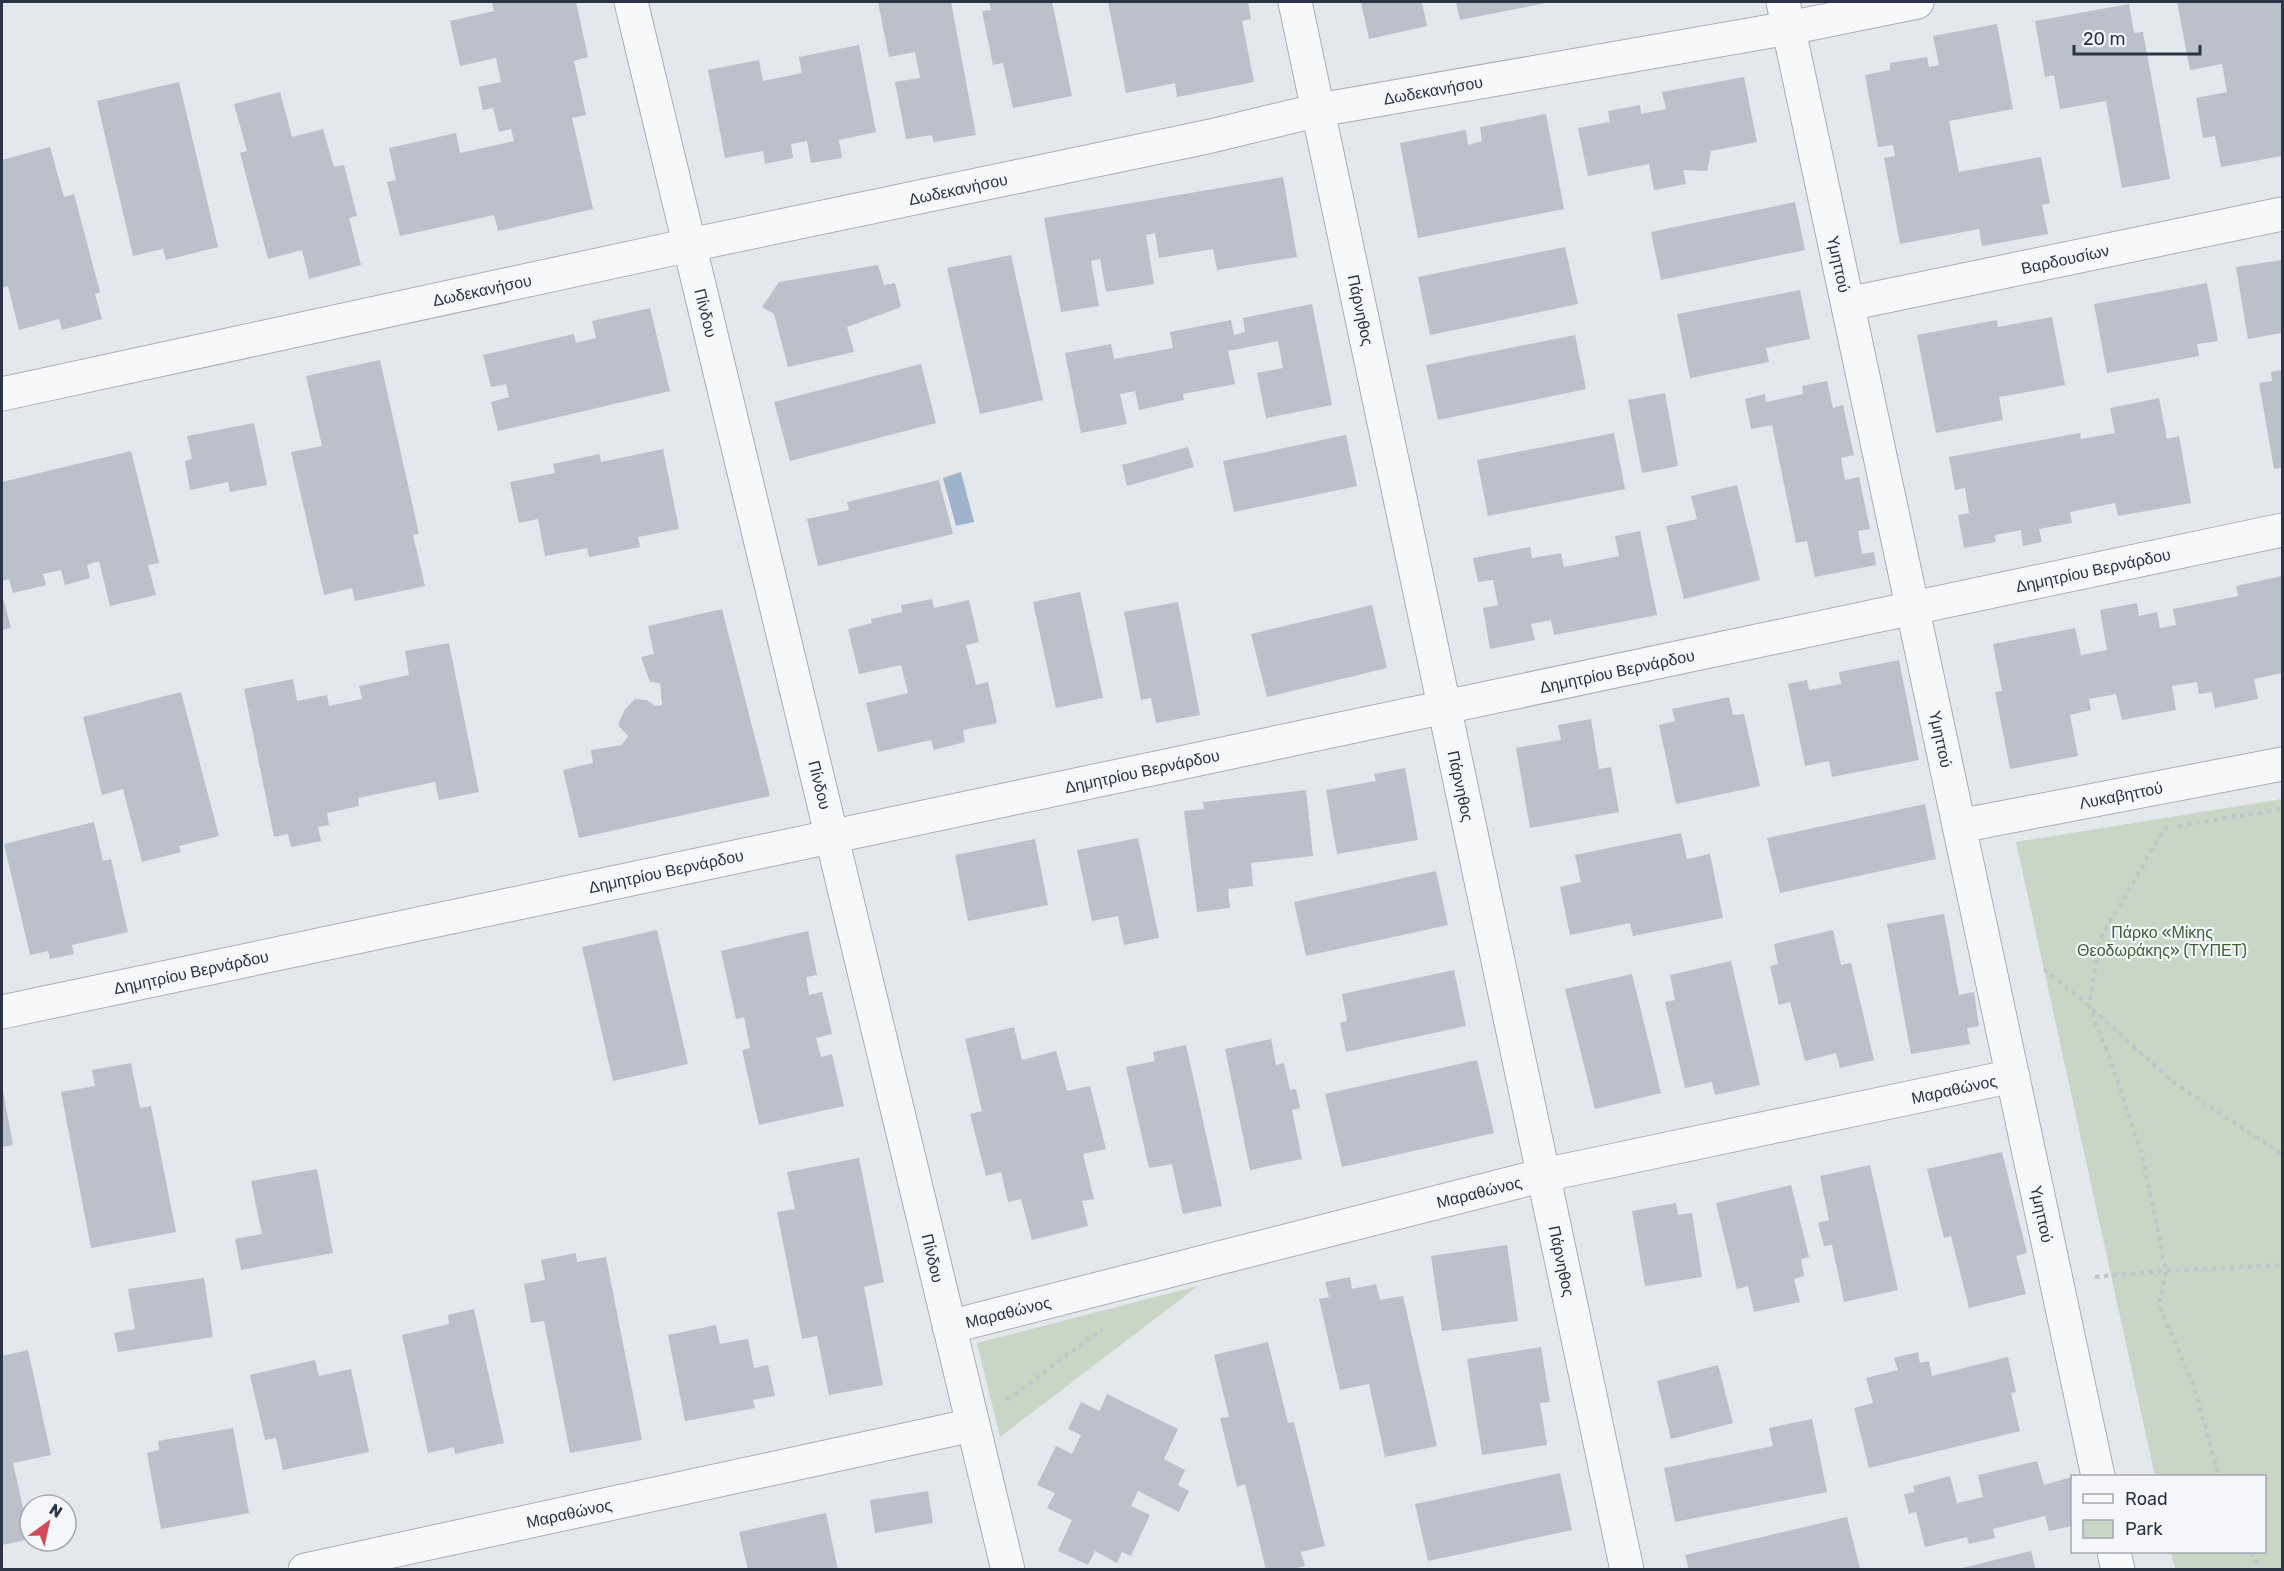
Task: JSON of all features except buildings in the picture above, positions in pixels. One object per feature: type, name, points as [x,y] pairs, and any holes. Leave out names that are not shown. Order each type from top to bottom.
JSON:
[{"type":"street","name":"Πίνδου","points":[[631,2],[1008,1569]]},
{"type":"street","name":"Πάρνηθος","points":[[1295,2],[1627,1569]]},
{"type":"street","name":"Δωδεκανήσου","points":[[2,394],[690,245],[1211,136],[1319,110],[1786,15],[1917,2]]},
{"type":"street","name":"Υμηττού","points":[[1786,15],[2098,1475]]},
{"type":"street","name":"Βαρδουσίων","points":[[1848,304],[2283,214]]},
{"type":"street","name":"Δημητρίου Βερνάρδου","points":[[2,1012],[2283,530]]},
{"type":"street","name":"Λυκαβηττού","points":[[1959,826],[2283,764]]},
{"type":"street","name":"Μαραθώνος","points":[[949,1326],[1544,1175],[2013,1076]]},
{"type":"street","name":"Μαραθώνος","points":[[305,1569],[973,1425]]},
{"type":"street","points":[[2114,1553],[2118,1569]]},
{"type":"path","points":[[2219,1475],[2194,1387],[2159,1305],[2166,1271],[2143,1159],[2111,1061],[2089,1006],[2100,939],[2165,828],[2283,809]]},
{"type":"path","points":[[2044,969],[2089,1006],[2174,1083],[2283,1154]]},
{"type":"path","points":[[2056,1280],[2283,1265]]},
{"type":"path","points":[[973,1425],[1103,1329]]},
{"type":"path","points":[[2252,1553],[2260,1569]]},
{"type":"green space","name":"Πάρκο «Μίκης Θεοδωράκης» (ΤΥΠΕΤ)","points":[[2282,799],[2282,1569],[2175,1569],[2171,1553],[2266,1553],[2266,1475],[2155,1475],[2016,842]]},
{"type":"green space","points":[[1198,1286],[1000,1437],[977,1343]]},
{"type":"water","points":[[961,472],[974,522],[956,526],[943,478]]}]
